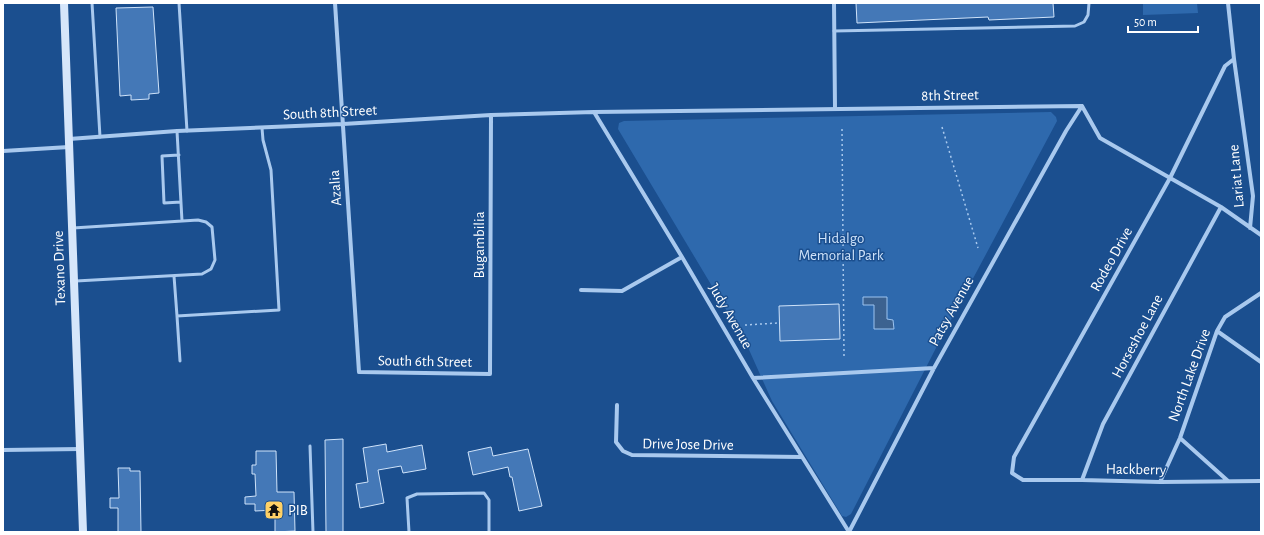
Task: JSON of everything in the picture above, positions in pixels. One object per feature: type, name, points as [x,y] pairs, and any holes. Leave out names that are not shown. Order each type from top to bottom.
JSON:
[{"type":"street","name":"Texano Drive","points":[[64,3],[83,532]]},
{"type":"street","name":"Azalia","points":[[336,3],[359,372]]},
{"type":"street","points":[[834,3],[834,108]]},
{"type":"street","name":"Lariat Lane","points":[[1228,3],[1234,59],[1253,196],[1250,228]]},
{"type":"street","name":"Rodeo Drive","points":[[1012,473],[1014,457],[1170,178],[1225,66],[1234,59]]},
{"type":"street","points":[[1082,106],[1100,138],[1221,207],[1261,235]]},
{"type":"street","name":"8th Street","points":[[594,112],[1082,106]]},
{"type":"street","name":"Patsy Avenue","points":[[849,532],[934,368],[1066,131],[1082,106]]},
{"type":"street","name":"South 8th Street","points":[[68,139],[187,131],[343,124],[491,115],[594,112]]},
{"type":"street","name":"Judy Avenue","points":[[594,112],[753,378],[849,532]]},
{"type":"street","name":"Bugambilia","points":[[490,374],[491,115]]},
{"type":"street","points":[[3,151],[69,148]]},
{"type":"street","name":"Horseshoe Lane","points":[[1082,480],[1103,424],[1221,207]]},
{"type":"street","points":[[581,290],[622,291],[682,257]]},
{"type":"street","name":"North Lake Drive","points":[[1160,482],[1180,438],[1217,331],[1225,317],[1261,293]]},
{"type":"street","points":[[1217,331],[1261,362]]},
{"type":"street","points":[[753,378],[934,368]]},
{"type":"street","name":"South 6th Street","points":[[359,372],[490,374]]},
{"type":"street","name":"Drive Jose Drive","points":[[617,405],[616,442],[624,451],[632,455],[801,457]]},
{"type":"street","points":[[1180,438],[1228,481]]},
{"type":"street","points":[[3,450],[81,449]]},
{"type":"street","name":"Hackberry","points":[[1012,473],[1023,480],[1160,482],[1261,481]]},
{"type":"lane","points":[[92,3],[100,137]]},
{"type":"lane","points":[[179,3],[187,131]]},
{"type":"lane","points":[[834,31],[1075,26],[1084,22],[1088,15],[1089,3]]},
{"type":"lane","points":[[176,316],[279,310],[271,170],[263,140],[262,128]]},
{"type":"lane","points":[[177,132],[182,221]]},
{"type":"lane","points":[[179,156],[162,156],[162,164],[164,203],[181,202]]},
{"type":"lane","points":[[72,228],[198,220],[206,222],[212,228],[215,260],[211,269],[202,274],[74,282]]},
{"type":"lane","points":[[174,276],[180,361]]},
{"type":"lane","points":[[310,446],[313,532]]},
{"type":"lane","points":[[408,532],[407,498],[417,494],[484,493],[489,500],[490,532]]},
{"type":"path","points":[[942,127],[978,248]]},
{"type":"path","points":[[842,129],[844,356]]},
{"type":"path","points":[[745,325],[778,323]]},
{"type":"green space","points":[[1143,3],[1197,3],[1198,13],[1143,15]]},
{"type":"green space","name":"Hidalgo Memorial Park","points":[[1051,112],[1056,117],[1057,121],[937,346],[851,514],[846,517],[842,516],[772,401],[746,343],[618,129],[619,123],[624,121]]},
{"type":"shaded area","points":[[863,297],[887,297],[887,319],[893,320],[894,329],[874,329],[874,305],[863,305]]},
{"type":"building","points":[[856,3],[1053,3],[1054,17],[989,20],[988,17],[857,23]]},
{"type":"building","points":[[153,7],[159,93],[149,94],[149,99],[131,100],[131,95],[120,96],[116,8]]},
{"type":"building","points":[[839,304],[840,339],[780,341],[779,306]]},
{"type":"building","points":[[343,439],[343,532],[326,532],[325,440]]},
{"type":"building","points":[[386,444],[387,452],[422,445],[426,469],[403,473],[401,466],[378,470],[384,503],[360,508],[356,484],[368,482],[363,448]]},
{"type":"building","points":[[491,447],[493,456],[528,449],[542,506],[519,511],[512,477],[510,477],[508,467],[473,475],[468,452]]},
{"type":"building","points":[[256,451],[276,451],[277,492],[294,492],[295,531],[275,532],[275,510],[255,511],[255,504],[245,504],[245,497],[256,496],[255,474],[252,474],[252,465],[256,465]]},
{"type":"building","points":[[118,468],[130,468],[130,471],[140,471],[141,532],[118,532],[118,508],[110,508],[110,498],[119,498]]},
{"type":"place","name":"PIB","points":[[274,510]]}]
